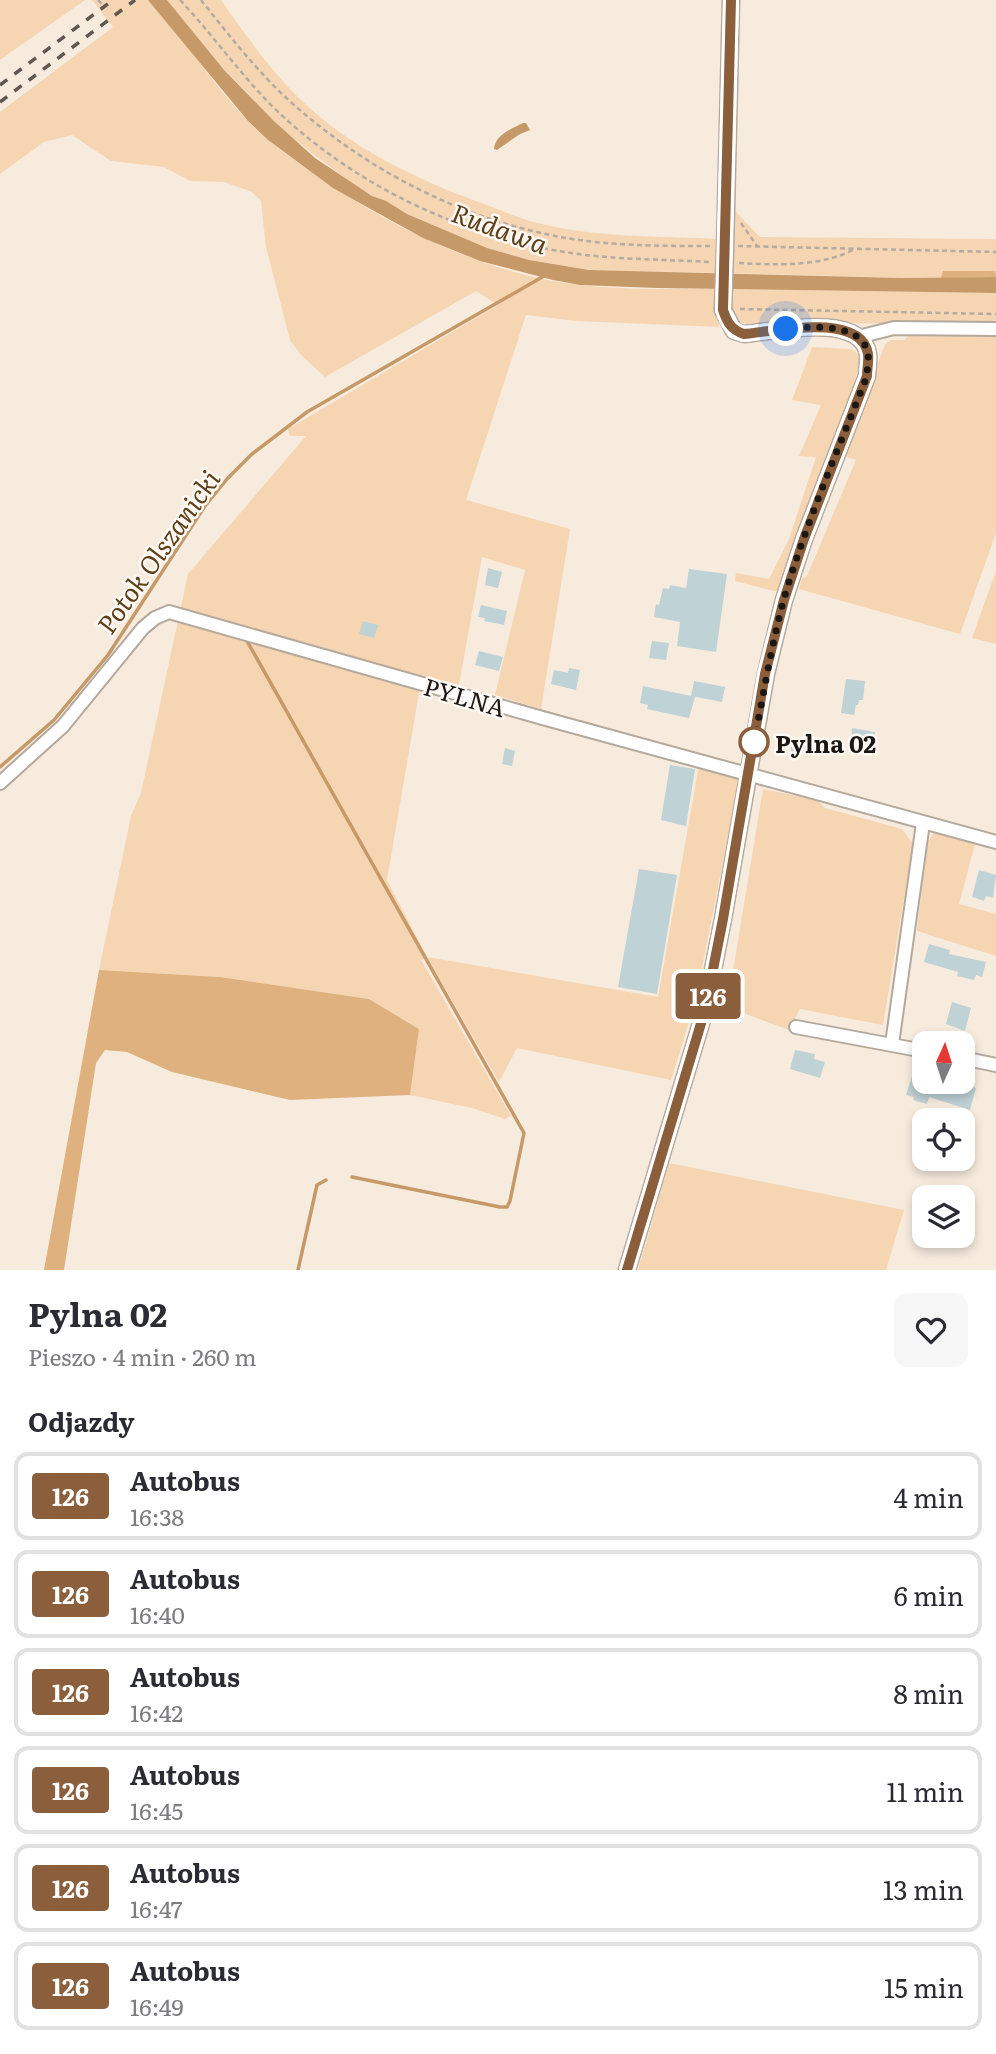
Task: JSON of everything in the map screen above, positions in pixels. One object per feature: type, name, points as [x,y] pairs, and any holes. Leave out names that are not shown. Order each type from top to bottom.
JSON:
[{"type":"street","points":[[731,0],[723,310],[734,331],[744,334],[808,326],[838,329],[858,337],[894,328],[996,330]]},
{"type":"street","points":[[626,1270],[705,1010],[765,674],[784,600],[804,539],[867,376],[868,354],[858,337]]},
{"type":"street","name":"PYLNA","points":[[0,783],[63,726],[143,628],[155,618],[169,612],[996,842]]},
{"type":"street","points":[[891,1044],[923,823]]},
{"type":"street","points":[[796,1027],[912,1048]]},
{"type":"street","points":[[975,1061],[996,1065]]},
{"type":"path","points":[[98,0],[102,4]]},
{"type":"path","points":[[180,0],[249,82],[313,142],[377,186],[458,224],[548,250],[584,255],[723,255],[757,246],[996,252]]},
{"type":"path","points":[[201,0],[248,59],[299,110],[375,166],[420,190],[467,210],[542,233],[782,264],[839,256],[854,249]]},
{"type":"path","points":[[726,203],[757,246]]},
{"type":"path","points":[[723,310],[996,314]]},
{"type":"shaded area","points":[[0,0],[85,0],[0,60]]},
{"type":"shaded area","points":[[92,0],[148,0],[228,99],[268,140],[333,187],[399,226],[434,243],[507,270],[580,285],[718,289],[719,327],[577,321],[526,315],[466,500],[570,529],[541,709],[495,695],[525,570],[482,557],[459,685],[422,675],[387,880],[427,957],[421,960],[511,1116],[505,1119],[472,1108],[410,1095],[419,1029],[369,999],[220,977],[99,970],[131,816],[141,793],[188,574],[306,436],[290,436],[288,429],[498,305],[476,291],[325,377],[301,355],[290,340],[266,247],[261,201],[252,192],[224,182],[190,181],[164,167],[111,161],[72,135],[44,142],[0,174],[0,112],[113,27]]},
{"type":"shaded area","points":[[148,0],[167,0],[224,70],[315,158],[372,196],[487,248],[529,260],[589,270],[902,278],[996,277],[996,293],[580,285],[480,261],[423,238],[333,188],[268,140],[248,121]]},
{"type":"shaded area","points":[[167,0],[221,0],[266,62],[317,115],[361,146],[409,173],[515,216],[556,227],[626,235],[720,239],[719,273],[589,270],[529,260],[487,248],[402,212],[355,186],[285,132],[211,57]]},
{"type":"shaded area","points":[[526,123],[530,130],[497,150],[494,149],[500,136]]},
{"type":"shaded area","points":[[734,210],[760,237],[996,239],[996,277],[902,278],[729,273]]},
{"type":"shaded area","points":[[943,271],[995,271],[996,277],[941,278]]},
{"type":"shaded area","points":[[729,289],[996,293],[996,326],[795,322],[747,324],[738,322],[729,311]]},
{"type":"shaded area","points":[[908,335],[996,335],[996,533],[960,634],[799,589],[856,460],[844,456],[885,344],[891,340],[905,340]]},
{"type":"shaded area","points":[[812,347],[851,349],[861,356],[848,408],[778,592],[735,581],[736,573],[769,579],[789,539],[816,457],[799,456],[821,405],[792,400]]},
{"type":"shaded area","points":[[996,571],[996,644],[972,638]]},
{"type":"shaded area","points":[[699,765],[740,776],[695,1003],[671,1080],[517,1048],[499,1082],[427,957],[658,997]]},
{"type":"shaded area","points":[[763,789],[817,800],[825,808],[902,829],[913,844],[883,1025],[800,1009],[789,1030],[727,1007]]},
{"type":"shaded area","points":[[934,833],[975,844],[959,904],[996,914],[996,956],[917,931],[927,843]]},
{"type":"shaded area","points":[[99,970],[220,977],[369,999],[419,1029],[410,1095],[290,1100],[172,1072],[127,1052],[105,1050],[96,1063],[64,1270],[44,1270]]},
{"type":"shaded area","points":[[669,1163],[904,1210],[886,1270],[638,1270]]},
{"type":"building","points":[[488,568],[502,572],[498,588],[485,585]]},
{"type":"building","points":[[689,569],[727,574],[716,652],[677,646],[680,622],[654,617],[663,588],[669,589],[670,585],[686,588]]},
{"type":"building","points":[[481,605],[507,611],[504,625],[478,617]]},
{"type":"building","points":[[363,621],[378,625],[374,638],[359,634]]},
{"type":"building","points":[[652,641],[669,643],[666,660],[649,658]]},
{"type":"building","points":[[479,651],[503,657],[499,671],[475,665]]},
{"type":"building","points":[[569,668],[580,670],[576,690],[551,684],[554,670],[568,673]]},
{"type":"building","points":[[846,679],[865,681],[863,700],[859,700],[856,705],[854,715],[841,713]]},
{"type":"building","points":[[694,681],[725,687],[722,702],[691,696]]},
{"type":"building","points":[[643,686],[695,697],[689,718],[647,709],[648,705],[640,703]]},
{"type":"building","points":[[852,728],[875,732],[872,749],[851,748]]},
{"type":"building","points":[[791,742],[810,743],[810,753],[791,752]]},
{"type":"building","points":[[505,748],[515,751],[512,766],[502,764]]},
{"type":"building","points":[[670,765],[695,769],[686,826],[661,820]]},
{"type":"building","points":[[639,869],[677,875],[657,994],[618,987]]},
{"type":"building","points":[[979,870],[996,875],[993,898],[986,896],[984,901],[972,897]]},
{"type":"building","points":[[929,944],[950,950],[949,954],[986,962],[982,977],[976,975],[974,980],[957,976],[958,972],[924,962]]},
{"type":"building","points":[[952,1002],[971,1008],[965,1031],[946,1024]]},
{"type":"building","points":[[795,1050],[815,1054],[814,1059],[825,1062],[820,1078],[790,1069]]},
{"type":"building","points":[[912,1076],[912,1094],[974,1094],[971,1108],[929,1097],[927,1104],[906,1095]]},
{"type":"waterway","name":"Potok Olszanicki","points":[[0,767],[54,720],[108,655],[205,506],[252,454],[307,412],[544,276]]},
{"type":"waterway","points":[[247,641],[524,1133],[507,1207],[352,1177]]},
{"type":"waterway","points":[[515,704],[526,707]]},
{"type":"waterway","points":[[540,711],[568,719]]},
{"type":"waterway","points":[[580,722],[598,727]]},
{"type":"waterway","points":[[298,1270],[317,1185],[326,1180]]},
{"type":"railway","points":[[0,85],[113,0]]},
{"type":"railway","points":[[0,102],[135,0]]},
{"type":"bus line","name":"126","points":[[627,1270],[705,1010],[765,674],[784,600],[804,539],[867,376],[868,354],[858,337],[838,329],[808,326],[744,334],[734,331],[723,310],[731,0]]},
{"type":"place","name":"Pylna 02","points":[[754,742]]},
{"type":"route","points":[[754,742],[765,674],[784,600],[804,539],[867,376],[868,354],[858,337],[838,329],[808,326],[786,329]]},
{"type":"water label","name":"Rudawa","points":[[500,227]]}]
